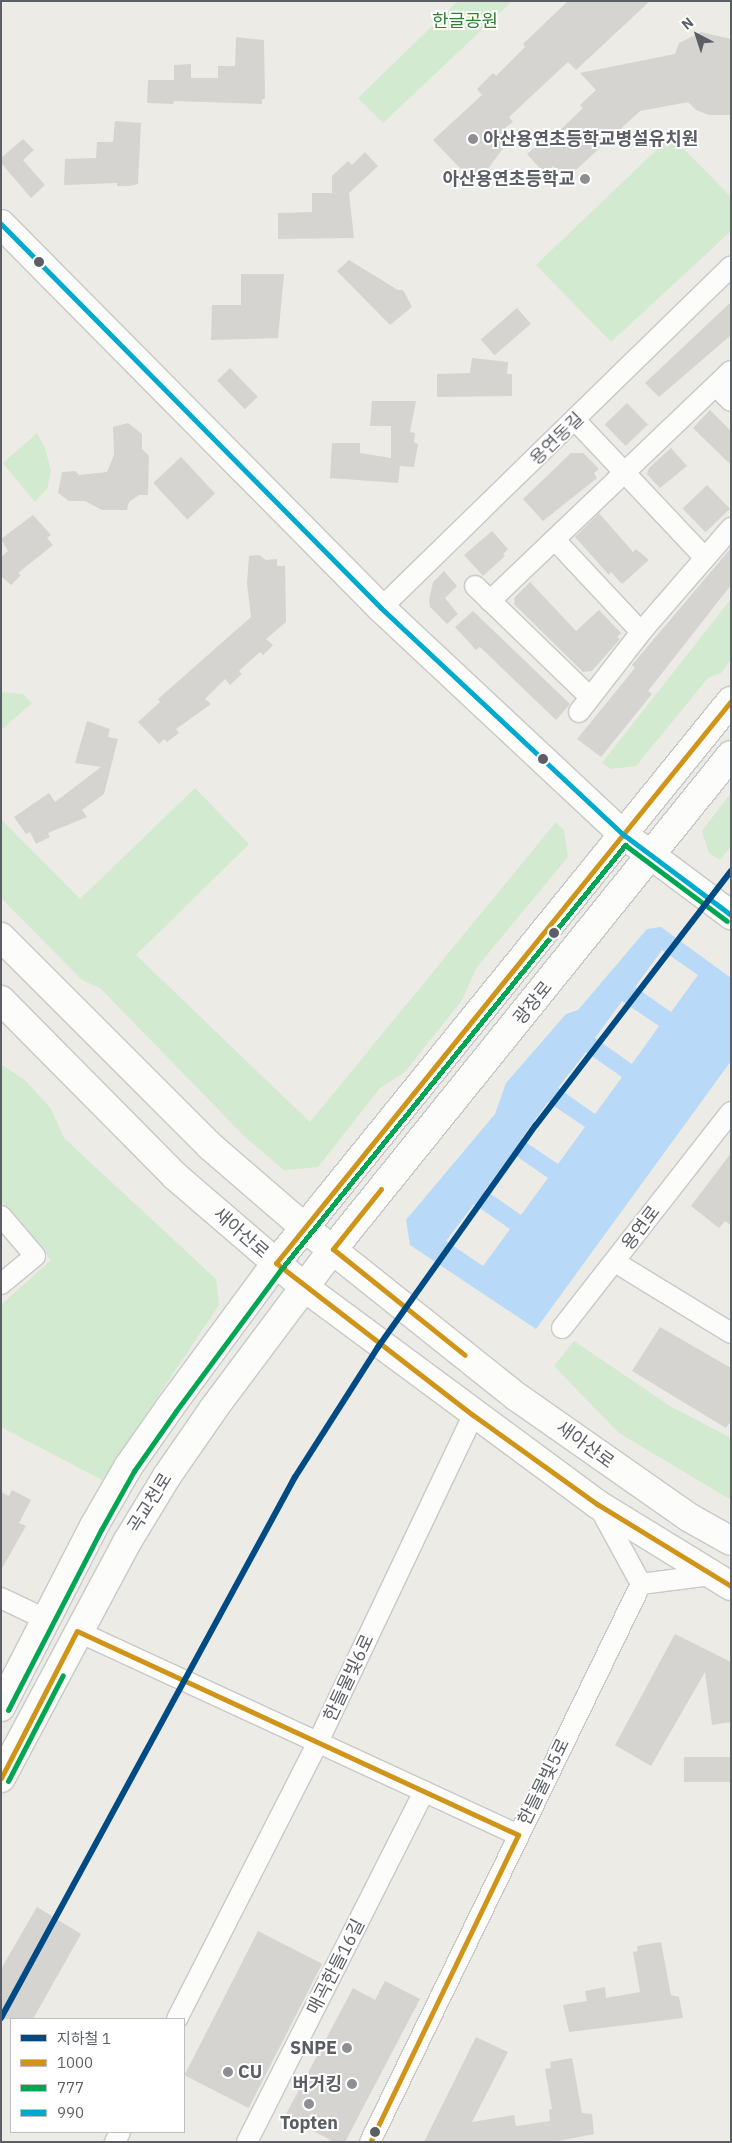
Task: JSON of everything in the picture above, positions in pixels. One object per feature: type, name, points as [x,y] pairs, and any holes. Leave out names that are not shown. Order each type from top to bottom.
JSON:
[{"type":"main road","points":[[1,224],[381,608],[624,835],[731,915]]},
{"type":"main road","name":"광장로","points":[[305,1228],[731,701]]},
{"type":"main road","name":"광장로","points":[[332,1249],[652,857],[731,755]]},
{"type":"main road","name":"새아산로","points":[[1,937],[210,1146],[305,1228],[517,1397],[690,1518],[731,1541]]},
{"type":"main road","name":"새아산로","points":[[1,1000],[175,1176],[304,1286],[473,1415],[597,1504],[720,1581]]},
{"type":"main road","name":"곡교천로","points":[[1,1707],[45,1619],[128,1467],[276,1263],[305,1228]]},
{"type":"main road","name":"곡교천로","points":[[1,1778],[77,1631],[167,1476],[332,1249]]},
{"type":"street","name":"용연동길","points":[[381,608],[576,421],[731,267]]},
{"type":"street","points":[[490,601],[731,371]]},
{"type":"street","points":[[716,386],[731,401]]},
{"type":"street","points":[[576,421],[705,558]]},
{"type":"street","points":[[475,586],[584,704],[641,632],[731,528]]},
{"type":"street","points":[[555,540],[641,632]]},
{"type":"street","name":"용연로","points":[[731,1112],[725,1132],[615,1262],[731,1333]]},
{"type":"street","points":[[1,1216],[35,1256],[1,1284]]},
{"type":"street","points":[[562,1328],[615,1262]]},
{"type":"street","name":"한들물빛6로","points":[[178,2018],[318,1742],[473,1415]]},
{"type":"street","points":[[597,1504],[641,1584],[720,1581]]},
{"type":"street","name":"한들물빛5로","points":[[370,2142],[641,1584]]},
{"type":"street","points":[[1,1598],[45,1619]]},
{"type":"street","points":[[77,1631],[518,1835]]},
{"type":"street","name":"매곡한들16길","points":[[247,2142],[424,1791]]},
{"type":"green space","name":"한글공원","points":[[458,1],[512,1],[383,123],[358,98]]},
{"type":"green space","points":[[671,136],[731,197],[731,231],[611,342],[536,265]]},
{"type":"green space","points":[[37,433],[45,448],[51,471],[47,489],[35,502],[3,463]]},
{"type":"green space","points":[[731,599],[731,660],[721,673],[708,678],[636,766],[611,769],[602,763]]},
{"type":"green space","points":[[1,692],[23,694],[32,703],[1,730]]},
{"type":"green space","points":[[195,788],[249,844],[136,955],[310,1122],[556,822],[564,830],[568,857],[477,967],[462,1000],[405,1072],[380,1088],[318,1167],[284,1170],[247,1139],[100,988],[82,980],[1,898],[1,819],[80,899]]},
{"type":"green space","points":[[731,793],[731,846],[720,860],[709,853],[702,831]]},
{"type":"green space","points":[[1,1064],[26,1081],[51,1109],[64,1138],[216,1279],[219,1305],[102,1480],[1,1427],[1,1305],[51,1260],[1,1201]]},
{"type":"green space","points":[[574,1341],[670,1406],[731,1438],[731,1500],[619,1433],[554,1366]]},
{"type":"water","points":[[661,927],[731,978],[731,1061],[536,1329],[410,1245],[406,1220],[495,1114],[506,1083],[566,1014],[578,1010],[647,929]],"holes":[[[662,950],[698,975],[671,1012],[635,987]],[[622,1001],[659,1026],[632,1064],[595,1038]],[[586,1052],[622,1077],[595,1114],[558,1088]],[[548,1102],[585,1127],[558,1164],[521,1139]],[[512,1153],[548,1178],[521,1215],[485,1190]],[[474,1204],[510,1229],[483,1266],[446,1241]]]},
{"type":"building","points":[[568,1],[650,1],[576,70],[568,62],[509,117],[513,122],[505,128],[512,136],[479,181],[459,167],[433,140],[482,95],[477,89],[493,73],[496,76],[525,47],[523,44]]},
{"type":"building","points":[[701,32],[731,39],[731,115],[709,115],[696,110],[688,102],[640,111],[566,179],[553,166],[545,174],[527,154],[551,132],[554,136],[583,108],[580,105],[596,90],[580,73],[675,54],[679,43]]},
{"type":"building","points":[[236,37],[264,40],[265,99],[262,99],[262,104],[174,101],[173,104],[147,103],[148,80],[174,80],[174,65],[191,64],[191,78],[218,78],[218,66],[235,66]]},
{"type":"building","points":[[115,121],[141,123],[138,184],[129,186],[117,186],[117,183],[64,185],[65,159],[96,158],[97,142],[113,142]]},
{"type":"building","points":[[23,139],[34,150],[23,160],[45,185],[31,198],[2,164],[1,158]]},
{"type":"building","points":[[365,152],[378,166],[349,193],[354,238],[278,239],[278,213],[312,212],[312,193],[332,193],[332,176],[348,161],[352,165]]},
{"type":"building","points":[[349,260],[398,290],[403,290],[412,307],[390,325],[337,271]]},
{"type":"building","points":[[241,274],[284,274],[278,338],[211,340],[212,305],[241,305]]},
{"type":"building","points":[[731,302],[731,335],[659,397],[645,383]]},
{"type":"building","points":[[517,308],[531,324],[495,355],[481,339]]},
{"type":"building","points":[[472,358],[508,362],[507,374],[512,374],[512,396],[437,397],[437,374],[470,373]]},
{"type":"building","points":[[230,368],[258,397],[245,409],[217,381]]},
{"type":"building","points":[[372,401],[416,401],[410,432],[415,433],[414,442],[418,444],[414,467],[400,466],[398,483],[330,478],[332,443],[360,443],[360,453],[391,458],[391,426],[370,426]]},
{"type":"building","points":[[627,403],[648,425],[626,446],[605,425]]},
{"type":"building","points":[[710,410],[731,431],[731,465],[693,428]]},
{"type":"building","points":[[128,423],[142,434],[142,449],[149,456],[148,495],[139,495],[129,502],[127,510],[102,510],[85,501],[69,501],[58,493],[62,472],[75,471],[79,475],[107,472],[114,455],[113,427]]},
{"type":"building","points":[[671,448],[687,466],[660,488],[647,474],[649,468]]},
{"type":"building","points":[[571,453],[583,453],[599,469],[594,473],[597,478],[543,521],[523,499]]},
{"type":"building","points":[[181,457],[215,494],[187,519],[153,483]]},
{"type":"building","points":[[707,485],[730,509],[705,532],[683,509]]},
{"type":"building","points":[[599,513],[633,552],[636,549],[649,560],[622,584],[611,572],[609,575],[575,537]]},
{"type":"building","points":[[33,515],[51,535],[47,538],[53,545],[18,573],[21,575],[11,585],[1,576],[1,557],[8,551],[1,539]]},
{"type":"building","points":[[492,531],[508,549],[503,554],[505,556],[483,576],[464,555]]},
{"type":"building","points":[[731,548],[731,585],[648,691],[652,694],[601,757],[577,739],[635,668],[632,665]]},
{"type":"building","points":[[259,555],[266,560],[277,559],[277,566],[285,566],[286,622],[266,639],[273,645],[263,655],[260,652],[239,671],[242,674],[230,685],[225,679],[205,699],[211,704],[176,729],[179,733],[167,742],[164,739],[159,744],[138,722],[160,702],[158,699],[251,617],[247,583],[249,556]]},
{"type":"building","points":[[444,571],[457,586],[445,598],[458,614],[447,624],[430,607],[429,600],[433,582]]},
{"type":"building","points":[[530,582],[576,631],[599,610],[621,633],[617,637],[620,639],[592,671],[583,672],[514,604],[515,597]]},
{"type":"building","points":[[473,611],[570,704],[556,720],[480,647],[476,650],[455,627]]},
{"type":"building","points":[[87,721],[110,729],[108,737],[118,739],[104,794],[82,810],[87,817],[48,833],[50,837],[36,844],[30,832],[26,834],[14,817],[49,793],[55,802],[101,767],[75,763]]},
{"type":"building","points":[[731,1153],[731,1225],[725,1221],[719,1228],[691,1206]]},
{"type":"building","points":[[660,1327],[731,1368],[731,1421],[726,1428],[632,1371]]},
{"type":"building","points":[[12,1490],[31,1500],[19,1523],[26,1526],[1,1570],[1,1492],[9,1496]]},
{"type":"building","points":[[675,1634],[731,1662],[731,1722],[712,1725],[705,1672],[651,1766],[615,1745]]},
{"type":"building","points":[[684,1757],[731,1757],[731,1782],[684,1782]]},
{"type":"building","points":[[37,1907],[81,1934],[34,2018],[1,2019],[1,1969]]},
{"type":"building","points":[[258,1931],[322,1964],[249,2108],[185,2074]]},
{"type":"building","points":[[661,1942],[671,1995],[679,1997],[683,2018],[569,2032],[563,2005],[587,2001],[585,1991],[605,1987],[606,1998],[640,1992],[633,1952],[638,1951],[637,1946]]},
{"type":"building","points":[[385,1981],[420,1999],[345,2142],[334,2142],[285,2116],[353,1988],[375,2000]]},
{"type":"building","points":[[476,2037],[508,2052],[472,2122],[514,2115],[516,2126],[550,2121],[549,2110],[552,2109],[545,2069],[551,2068],[550,2062],[572,2058],[582,2113],[592,2114],[594,2134],[554,2142],[424,2142]]},
{"type":"metro line","name":"1","points":[[1,2018],[295,1477],[378,1347],[536,1125],[731,871]]},
{"type":"transit line","name":"990","points":[[1,224],[381,608],[624,835],[731,915]]},
{"type":"transit line","name":"1000","points":[[731,701],[276,1263],[473,1415],[597,1504],[731,1586]]},
{"type":"transit line","name":"777","points":[[8,1710],[101,1530],[134,1471],[176,1411],[282,1268],[625,845],[727,921]]},
{"type":"transit line","name":"1000","points":[[381,1189],[333,1249],[465,1355]]},
{"type":"transit line","name":"1000","points":[[1,1778],[77,1631],[518,1835],[370,2142]]},
{"type":"transit line","name":"777","points":[[8,1781],[63,1675]]},
{"type":"place","name":"아산용연초등학교병설유치원","points":[[473,139]]},
{"type":"place","name":"아산용연초등학교","points":[[585,179]]},
{"type":"place","name":"SNPE","points":[[347,2048]]},
{"type":"place","name":"CU","points":[[228,2072]]},
{"type":"place","name":"버거킹","points":[[352,2084]]},
{"type":"place","name":"Topten","points":[[309,2104]]}]
